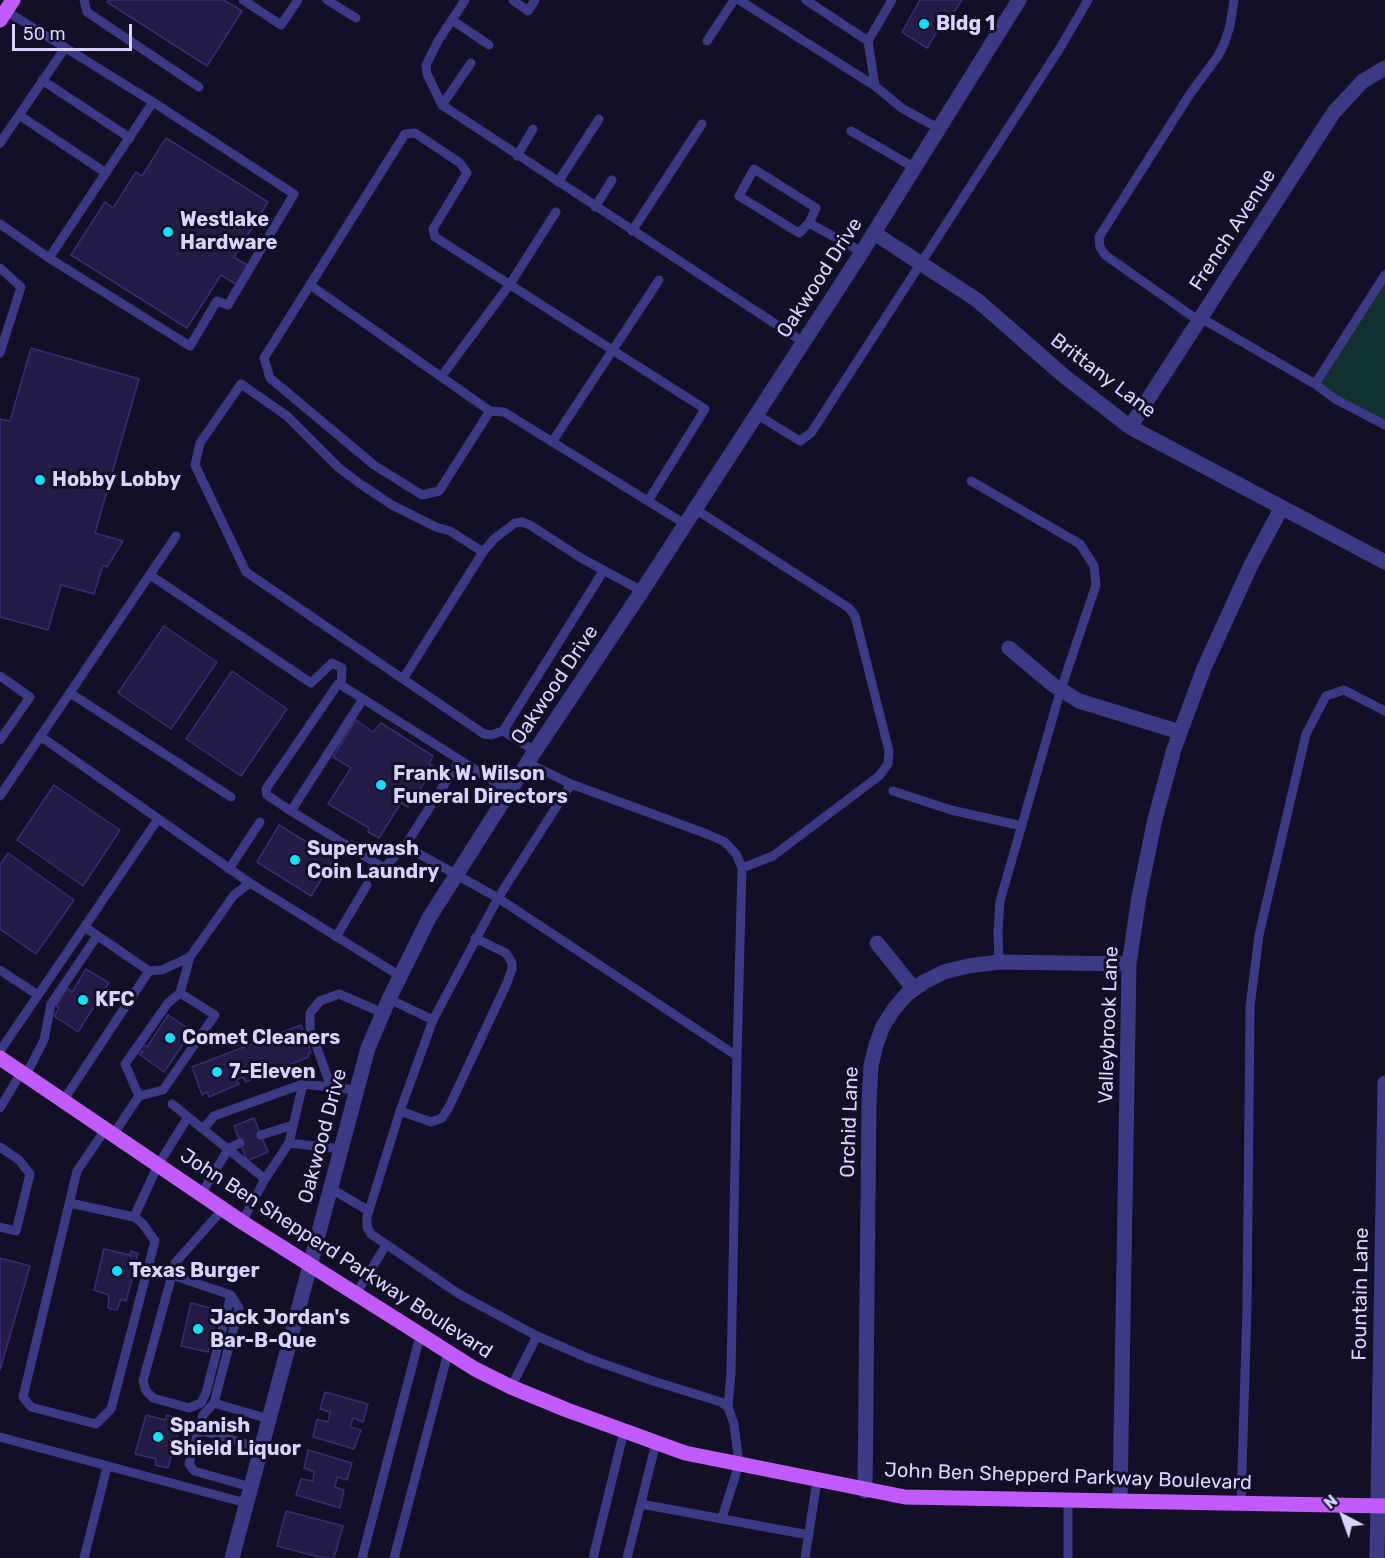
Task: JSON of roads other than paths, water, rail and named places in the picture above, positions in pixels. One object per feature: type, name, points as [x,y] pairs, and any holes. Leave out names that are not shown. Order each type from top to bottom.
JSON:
[{"type":"main road","name":"John Ben Shepperd Parkway Boulevard","points":[[0,1058],[242,1222],[475,1370],[511,1387],[685,1453],[865,1491],[905,1497],[1382,1506]]},
{"type":"street","name":"Oakwood Drive","points":[[232,1558],[368,1048],[389,999],[429,918],[509,791],[862,252],[1019,0]]},
{"type":"street","name":"French Avenue","points":[[1130,427],[1334,112],[1363,81],[1385,68]]},
{"type":"street","name":"Brittany Lane","points":[[874,233],[977,300],[1065,376],[1130,427],[1385,562]]},
{"type":"street","name":"Valleybrook Lane","points":[[1120,1501],[1129,964],[1139,897],[1155,819],[1180,732],[1204,668],[1251,565],[1282,507]]},
{"type":"street","points":[[1009,648],[1061,690],[1079,701],[1180,732]]},
{"type":"street","points":[[877,943],[914,989]]},
{"type":"street","name":"Orchid Lane","points":[[865,1491],[869,1103],[872,1066],[883,1026],[894,1009],[914,989],[944,972],[999,962],[1129,964]]},
{"type":"street","name":"Fountain Lane","points":[[1377,1558],[1382,1506],[1385,1083]]},
{"type":"lane","points":[[84,0],[87,12],[200,87]]},
{"type":"lane","points":[[243,0],[281,25],[298,0]]},
{"type":"lane","points":[[327,0],[356,18]]},
{"type":"lane","points":[[465,0],[438,41],[426,65],[427,74],[442,105],[803,342]]},
{"type":"lane","points":[[513,0],[528,11],[535,0]]},
{"type":"lane","points":[[707,41],[734,0]]},
{"type":"lane","points":[[739,0],[875,86],[903,109],[940,129]]},
{"type":"lane","points":[[806,0],[868,40]]},
{"type":"lane","points":[[875,86],[868,40],[892,0]]},
{"type":"lane","points":[[756,414],[800,441],[811,433],[1060,48],[1088,0]]},
{"type":"lane","points":[[1234,0],[1230,26],[1224,44],[1099,237],[1100,247],[1105,255],[1200,320],[1315,384],[1335,399],[1385,424]]},
{"type":"lane","points":[[0,224],[190,346],[217,301],[228,305],[294,194],[6,10]]},
{"type":"lane","points":[[452,21],[489,45]]},
{"type":"lane","points":[[0,142],[65,48]]},
{"type":"lane","points":[[442,105],[471,63]]},
{"type":"lane","points":[[42,80],[129,138]]},
{"type":"lane","points":[[50,258],[153,102]]},
{"type":"lane","points":[[19,115],[106,173]]},
{"type":"lane","points":[[558,182],[599,119]]},
{"type":"lane","points":[[632,231],[702,124]]},
{"type":"lane","points":[[517,156],[533,129]]},
{"type":"lane","points":[[851,132],[915,168]]},
{"type":"lane","points":[[490,411],[439,491],[422,495],[374,465],[270,378],[264,358],[405,134],[415,133],[460,163],[467,173],[433,229],[435,237],[705,409],[648,501]]},
{"type":"lane","points":[[754,169],[816,208],[809,223],[799,233],[739,196],[754,169]]},
{"type":"lane","points":[[595,207],[612,180]]},
{"type":"lane","points":[[441,377],[510,284],[556,212]]},
{"type":"lane","points":[[809,223],[862,252]]},
{"type":"lane","points":[[0,268],[21,286],[0,353]]},
{"type":"lane","points":[[1315,384],[1385,275]]},
{"type":"lane","points":[[552,442],[658,280]]},
{"type":"lane","points":[[310,285],[490,411],[504,412],[685,524]]},
{"type":"lane","points":[[483,552],[450,531],[436,527],[392,505],[359,483],[339,468],[287,416],[241,384],[200,443],[195,465],[246,573],[484,735],[503,731],[604,570]]},
{"type":"lane","points":[[971,481],[1080,543],[1094,566],[1096,585],[1061,690],[1000,901],[999,962]]},
{"type":"lane","points":[[695,509],[849,608],[855,616],[889,751],[888,764],[879,776],[773,856],[742,868]]},
{"type":"lane","points":[[403,679],[483,552],[494,539],[515,523],[522,522],[642,591]]},
{"type":"lane","points":[[0,795],[176,536]]},
{"type":"lane","points":[[150,575],[311,683],[332,663],[342,668],[341,685]]},
{"type":"lane","points":[[0,676],[30,697],[0,740]]},
{"type":"lane","points":[[460,760],[405,846],[387,866],[382,868],[267,795],[266,789],[335,686],[341,685],[363,699],[460,760],[509,791]]},
{"type":"lane","points":[[1241,1503],[1248,1308],[1250,1006],[1259,935],[1306,734],[1326,696],[1344,690],[1385,711]]},
{"type":"lane","points":[[70,693],[231,797]]},
{"type":"lane","points":[[291,811],[363,699]]},
{"type":"lane","points":[[503,731],[532,757],[571,784],[725,842],[736,854],[742,868],[736,1056],[731,1373],[728,1407],[734,1424],[739,1464],[722,1518]]},
{"type":"lane","points":[[40,736],[229,869],[400,976]]},
{"type":"lane","points":[[571,784],[498,898],[433,1020],[400,1111],[369,1211],[367,1227],[370,1234],[459,1294],[537,1336],[590,1359],[721,1402],[728,1407]]},
{"type":"lane","points":[[894,791],[951,810],[1022,826]]},
{"type":"lane","points":[[0,1051],[158,819]]},
{"type":"lane","points":[[229,869],[260,822]]},
{"type":"lane","points":[[405,846],[498,898],[736,1056]]},
{"type":"lane","points":[[139,1096],[125,1064],[168,1003],[180,993],[189,957],[234,895],[250,883]]},
{"type":"lane","points":[[336,937],[367,885]]},
{"type":"lane","points":[[85,927],[149,971],[162,970],[189,957]]},
{"type":"lane","points":[[0,1108],[44,1040],[51,1004],[97,936]]},
{"type":"lane","points":[[400,1111],[431,1122],[442,1118],[507,983],[512,963],[506,953],[475,938]]},
{"type":"lane","points":[[0,970],[38,995]]},
{"type":"lane","points":[[63,1101],[149,971]]},
{"type":"lane","points":[[70,1203],[134,1217],[155,1241],[111,1409],[96,1424],[31,1407],[23,1396],[70,1203],[78,1171],[139,1096],[163,1090],[215,1016],[180,993]]},
{"type":"lane","points":[[331,1087],[310,1028],[310,1012],[320,1001],[339,994],[383,1013]]},
{"type":"lane","points":[[389,999],[433,1020]]},
{"type":"lane","points":[[242,1222],[265,1179],[289,1143],[303,1084]]},
{"type":"lane","points":[[204,1128],[214,1116],[303,1084],[357,1090]]},
{"type":"lane","points":[[172,1104],[265,1179]]},
{"type":"lane","points":[[134,1217],[158,1165],[188,1117]]},
{"type":"lane","points":[[261,1135],[293,1125]]},
{"type":"lane","points":[[201,1194],[229,1148],[240,1143]]},
{"type":"lane","points":[[289,1143],[341,1149]]},
{"type":"lane","points":[[0,1147],[19,1160],[30,1173],[16,1231],[0,1227]]},
{"type":"lane","points":[[330,1188],[369,1211]]},
{"type":"lane","points":[[223,1209],[175,1263],[143,1381],[146,1391],[153,1398],[189,1408],[201,1403],[206,1393],[231,1295]]},
{"type":"lane","points":[[356,1294],[386,1245]]},
{"type":"lane","points":[[172,1275],[231,1295],[239,1308],[214,1403],[203,1415],[189,1464],[194,1471],[251,1487]]},
{"type":"lane","points":[[362,1558],[420,1336]]},
{"type":"lane","points":[[511,1387],[537,1336]]},
{"type":"lane","points":[[394,1558],[448,1353]]},
{"type":"lane","points":[[214,1403],[269,1419]]},
{"type":"lane","points":[[199,1430],[261,1448]]},
{"type":"lane","points":[[593,1558],[624,1431]]},
{"type":"lane","points":[[0,1437],[246,1503]]},
{"type":"lane","points":[[627,1558],[656,1443]]},
{"type":"lane","points":[[84,1558],[107,1467]]},
{"type":"lane","points":[[805,1558],[817,1481]]},
{"type":"lane","points":[[1068,1500],[1068,1558]]},
{"type":"lane","points":[[641,1504],[809,1535]]},
{"type":"place","name":"Bldg 1","points":[[924,24]]},
{"type":"place","name":"Westlake Hardware","points":[[168,232]]},
{"type":"place","name":"Hobby Lobby","points":[[40,480]]},
{"type":"place","name":"Frank W. Wilson Funeral Directors","points":[[381,785]]},
{"type":"place","name":"Superwash Coin Laundry","points":[[295,860]]},
{"type":"place","name":"KFC","points":[[83,1000]]},
{"type":"place","name":"Comet Cleaners","points":[[170,1038]]},
{"type":"place","name":"7-Eleven","points":[[217,1072]]},
{"type":"place","name":"Texas Burger","points":[[117,1271]]},
{"type":"place","name":"Jack Jordan's Bar-B-Que","points":[[198,1329]]},
{"type":"place","name":"Spanish Shield Liquor","points":[[158,1437]]}]
